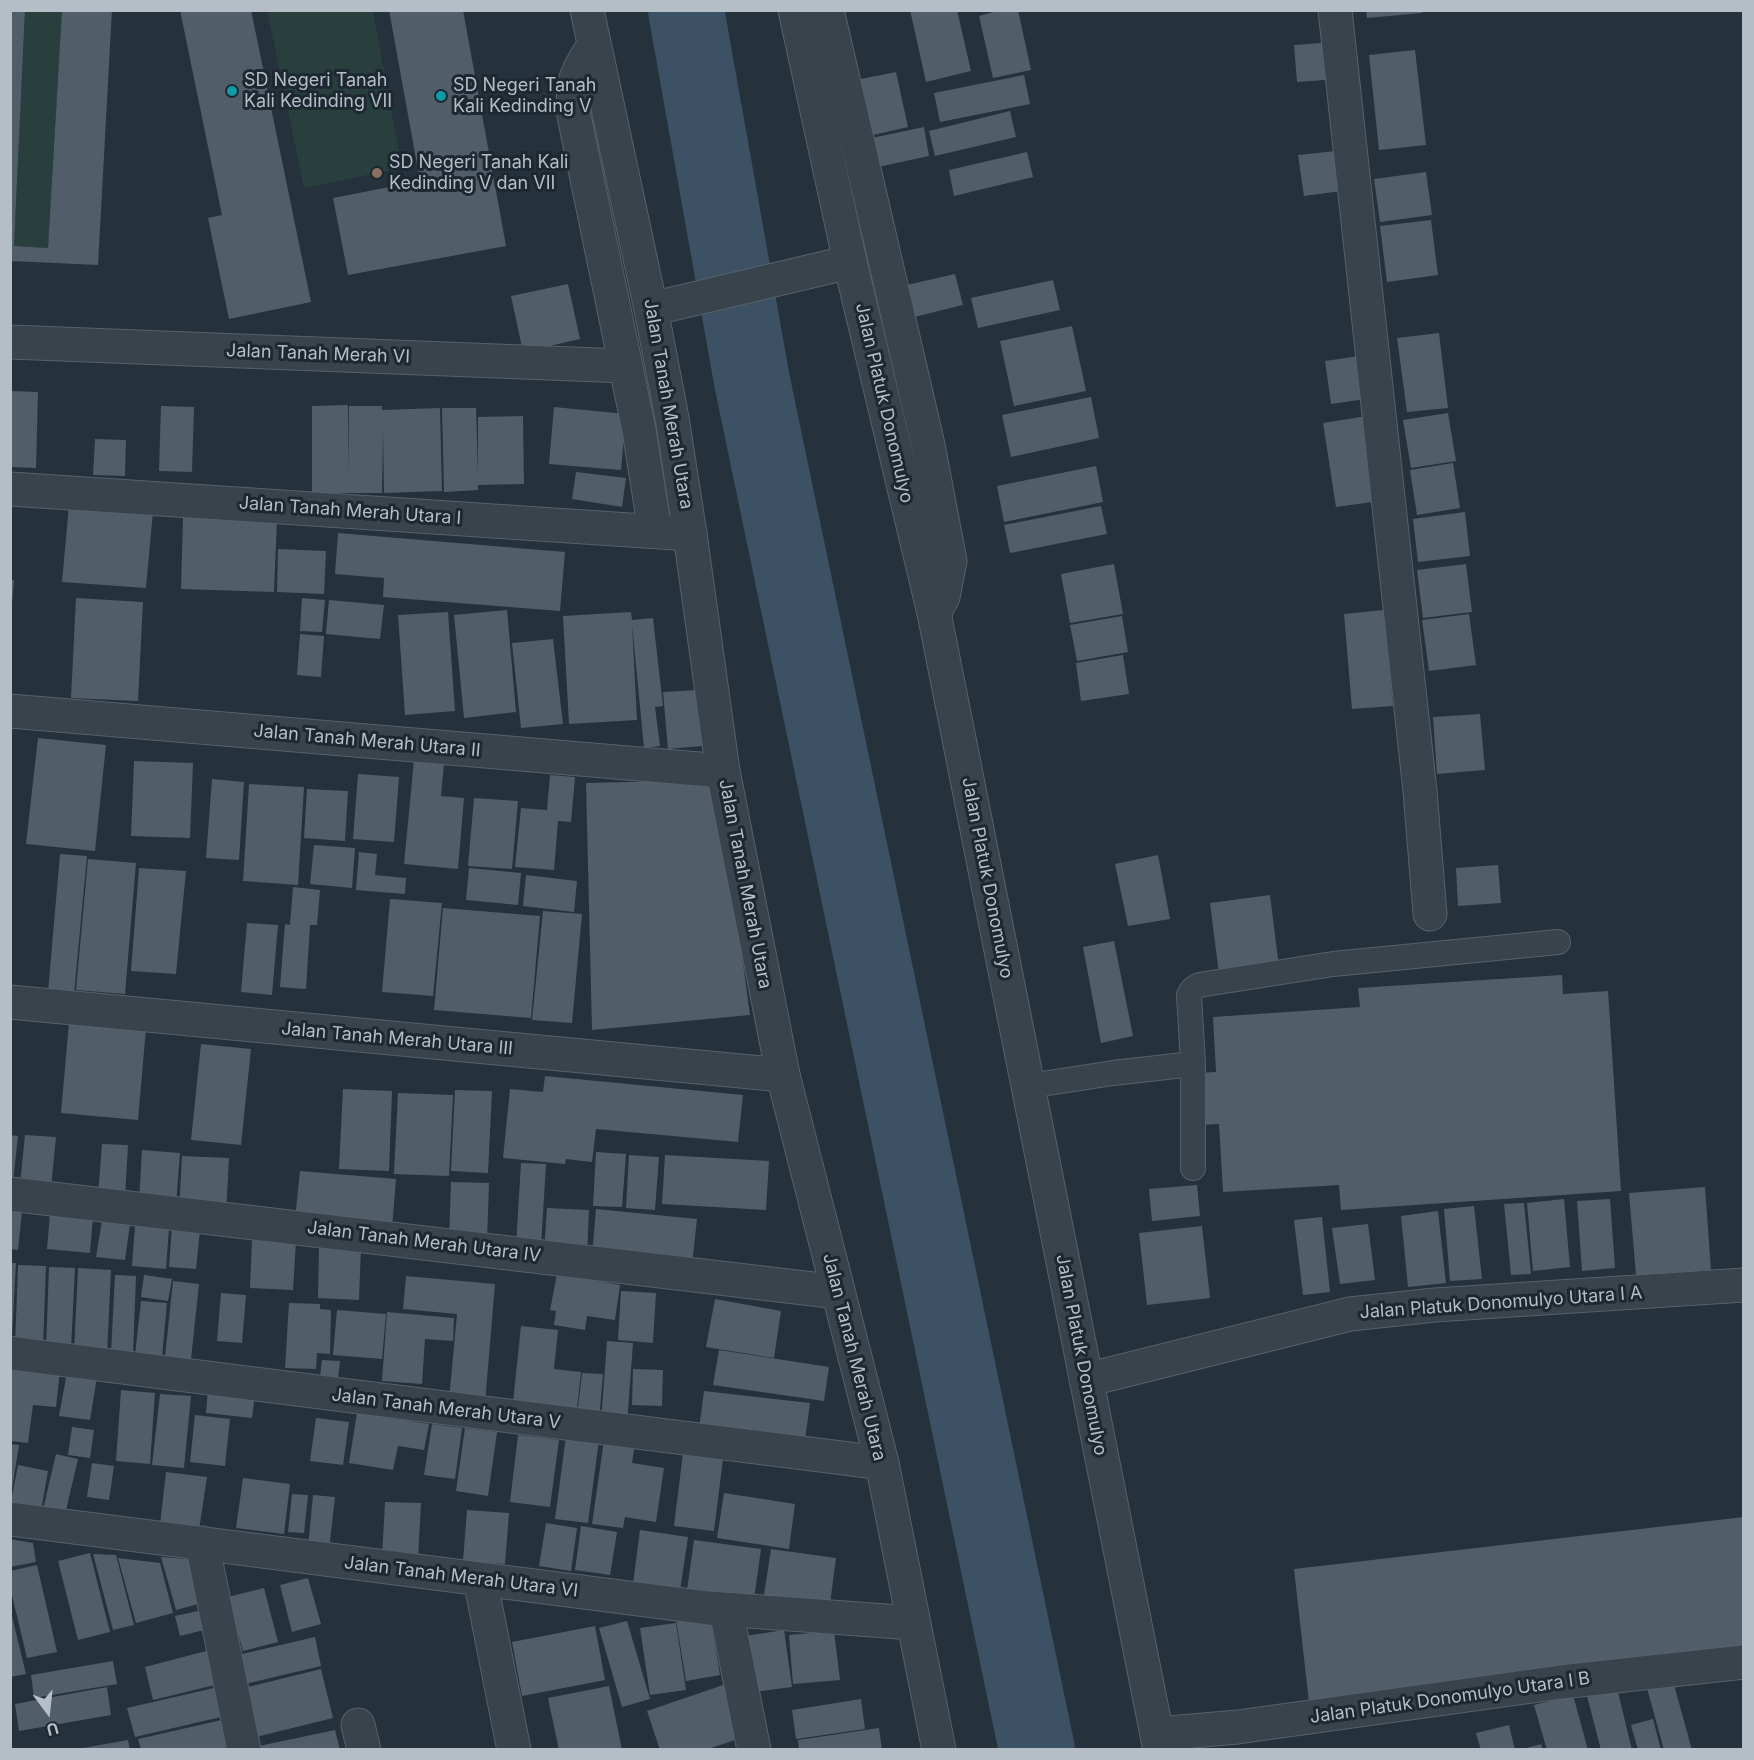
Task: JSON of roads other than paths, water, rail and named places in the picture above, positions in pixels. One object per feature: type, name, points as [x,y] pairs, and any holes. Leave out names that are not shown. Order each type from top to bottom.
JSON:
[{"type":"street","name":"Jalan Tanah Merah Utara","points":[[587,10],[594,45],[665,305],[690,534],[723,771],[783,1075],[882,1463],[939,1749]]},
{"type":"street","name":"Jalan Platuk Donomulyo","points":[[795,10],[850,262],[934,613],[1158,1742]]},
{"type":"street","points":[[827,10],[928,445],[947,544],[950,561],[947,580],[943,597],[934,613]]},
{"type":"street","points":[[1335,10],[1420,791],[1430,914]]},
{"type":"street","points":[[594,45],[577,71],[572,94],[573,116],[639,430],[655,531]]},
{"type":"street","points":[[665,305],[850,262]]},
{"type":"street","name":"Jalan Tanah Merah VI","points":[[10,342],[625,366]]},
{"type":"street","name":"Jalan Tanah Merah Utara I","points":[[10,489],[690,534]]},
{"type":"street","name":"Jalan Tanah Merah Utara II","points":[[10,711],[723,771]]},
{"type":"street","name":"Jalan Tanah Merah Utara III","points":[[10,1002],[783,1075]]},
{"type":"street","name":"Jalan Tanah Merah Utara IV","points":[[10,1194],[838,1292]]},
{"type":"street","name":"Jalan Platuk Donomulyo Utara I A","points":[[1086,1380],[1350,1314],[1435,1305],[1743,1285]]},
{"type":"street","name":"Jalan Tanah Merah Utara V","points":[[10,1353],[882,1463]]},
{"type":"street","name":"Jalan Tanah Merah Utara VI","points":[[10,1519],[726,1610],[913,1623]]},
{"type":"street","points":[[202,1543],[244,1749]]},
{"type":"street","points":[[480,1579],[514,1749]]},
{"type":"street","points":[[726,1610],[754,1749]]},
{"type":"street","name":"Jalan Platuk Donomulyo Utara I B","points":[[1158,1742],[1238,1727],[1561,1682],[1743,1662]]},
{"type":"lane","points":[[1193,1168],[1193,1064],[1189,995],[1199,985],[1333,964],[1558,942]]},
{"type":"lane","points":[[1029,1086],[1193,1064]]},
{"type":"waterway","points":[[686,10],[752,381],[1037,1750]]},
{"type":"place","name":"SD Negeri Tanah Kali Kedinding VII","points":[[232,91]]},
{"type":"place","name":"SD Negeri Tanah Kali Kedinding V","points":[[441,96]]},
{"type":"place","name":"SD Negeri Tanah Kali Kedinding V dan VII","points":[[377,173]]}]
